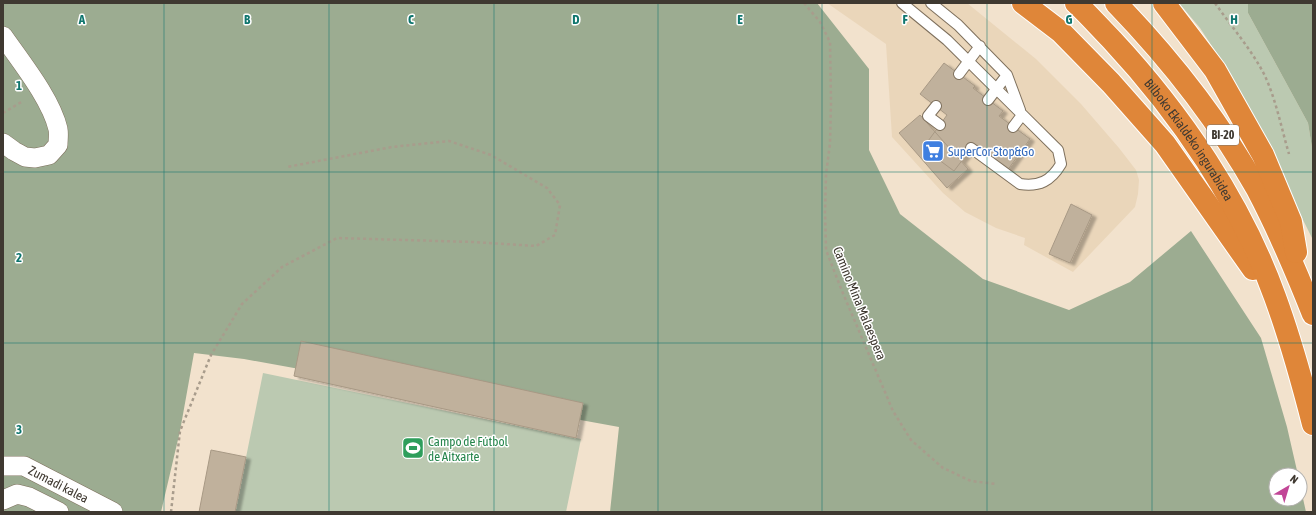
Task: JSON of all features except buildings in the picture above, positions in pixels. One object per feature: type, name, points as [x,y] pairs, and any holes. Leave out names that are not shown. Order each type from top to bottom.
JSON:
[{"type":"highway","points":[[1023,3],[1061,32],[1111,83],[1165,144],[1251,267],[1275,296]]},
{"type":"highway","name":"Bilboko Ekialdeko ingurabidea","points":[[1076,3],[1132,62],[1155,89],[1187,132],[1214,173],[1251,240],[1275,296]]},
{"type":"highway","name":"BI-20","points":[[1116,3],[1178,71],[1214,122],[1256,189],[1287,250],[1313,314]]},
{"type":"highway","points":[[1164,3],[1215,70],[1263,155],[1291,222],[1302,285]]},
{"type":"highway","name":"BI-20","points":[[1275,296],[1298,367],[1313,424]]},
{"type":"street","points":[[3,36],[31,76],[52,110],[58,131],[58,145],[49,155],[35,158],[25,157],[14,151],[3,142]]},
{"type":"street","name":"Zumadi kalea","points":[[3,466],[24,466],[113,512]]},
{"type":"street","points":[[3,500],[17,494],[29,496],[59,512]]},
{"type":"lane","points":[[902,3],[947,40],[1058,150],[1061,164],[1056,172],[1039,185],[1029,186],[1020,184],[971,148]]},
{"type":"lane","points":[[931,3],[958,25],[1007,75],[1022,115]]},
{"type":"lane","points":[[959,74],[980,46]]},
{"type":"lane","points":[[988,100],[1007,75]]},
{"type":"lane","points":[[936,106],[928,116],[940,125]]},
{"type":"lane","points":[[1013,127],[1022,115]]},
{"type":"path","name":"Camino Mina Malaespera","points":[[804,3],[820,22],[830,42],[831,102],[830,144],[826,174],[826,250],[839,284],[893,411],[911,440],[943,468],[971,481],[996,484]]},
{"type":"path","points":[[1215,3],[1254,57],[1264,74],[1272,93],[1290,158]]},
{"type":"path","points":[[171,512],[180,431],[211,355],[242,304],[282,267],[336,238],[473,242],[536,246],[555,235],[560,205],[547,188],[491,155],[449,141],[392,147],[287,167]]},
{"type":"shaded area","points":[[827,3],[967,3],[1036,59],[1081,104],[1119,148],[1136,170],[1139,180],[1135,207],[1073,272],[1024,245],[1025,238],[996,228],[965,212],[943,193],[892,137],[886,44]]},
{"type":"green space","points":[[3,3],[817,3],[869,69],[869,150],[900,214],[983,279],[1069,310],[1130,282],[1191,231],[1261,338],[1287,427],[1296,467],[1268,467],[1268,507],[1305,507],[1306,512],[610,512],[619,427],[244,359],[194,353],[180,431],[161,512],[3,512]]},
{"type":"green space","points":[[1179,3],[1248,3],[1248,13],[1308,123],[1313,154],[1313,240],[1231,75],[1200,28]]},
{"type":"green space","points":[[1248,3],[1313,3],[1313,154],[1308,123],[1248,13]]},
{"type":"green space","name":"Campo de Fútbol de Aitxarte","points":[[263,373],[581,439],[566,512],[235,512]]},
{"type":"place","name":"SuperCor Stop&Go","points":[[933,151]]},
{"type":"place","name":"Campo de Fútbol de Aitxarte","points":[[413,448]]}]
